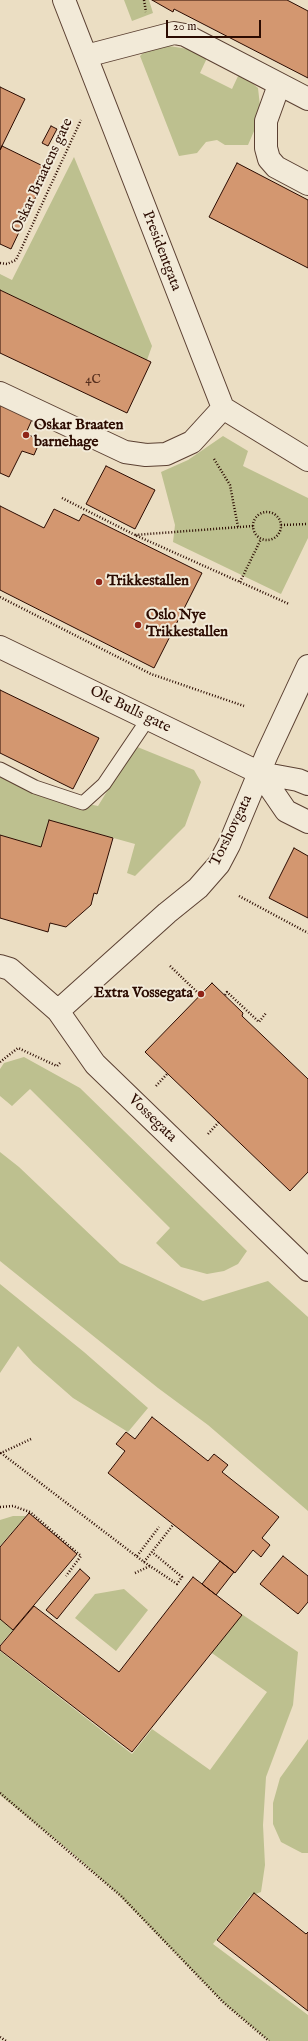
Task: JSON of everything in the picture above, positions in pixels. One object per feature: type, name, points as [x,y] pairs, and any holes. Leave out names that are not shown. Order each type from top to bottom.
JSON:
[{"type":"street","name":"Presidentgata","points":[[64,0],[223,408]]},
{"type":"street","points":[[86,56],[174,32],[185,35],[308,100]]},
{"type":"street","points":[[279,84],[266,121],[266,141],[269,159],[276,167],[308,184]]},
{"type":"street","points":[[0,394],[125,452],[146,456],[166,454],[192,442],[223,408],[308,460]]},
{"type":"street","name":"Ole Bulls gate","points":[[0,647],[260,773],[298,780],[308,784]]},
{"type":"street","name":"Torshovgata","points":[[58,1011],[209,876],[219,864],[229,845],[308,666]]},
{"type":"street","name":"Ole Bulls gate","points":[[260,773],[286,811],[308,822]]},
{"type":"street","name":"Vossegata","points":[[0,966],[10,969],[58,1011],[95,1064],[308,1270]]},
{"type":"lane","points":[[0,769],[35,787],[83,803],[104,784],[148,719]]},
{"type":"path","name":"Oskar Braatens gate","points":[[0,263],[7,264],[16,260],[97,86]]},
{"type":"path","points":[[199,433],[230,485],[238,527]]},
{"type":"path","points":[[62,498],[135,535],[289,604]]},
{"type":"path","points":[[269,512],[277,516],[281,526],[276,537],[267,540],[261,539],[255,535],[253,526],[254,521],[259,514],[269,512]]},
{"type":"path","points":[[281,526],[308,524]]},
{"type":"path","points":[[135,535],[253,526]]},
{"type":"path","points":[[240,582],[261,539]]},
{"type":"path","points":[[0,597],[151,674],[244,706]]},
{"type":"path","points":[[240,896],[308,933]]},
{"type":"path","points":[[170,966],[200,996]]},
{"type":"path","points":[[225,995],[227,992],[259,1022],[266,1013]]},
{"type":"path","points":[[0,1062],[18,1048],[57,1066],[62,1061]]},
{"type":"path","points":[[155,1088],[168,1073]]},
{"type":"path","points":[[205,1137],[219,1122]]},
{"type":"path","points":[[30,1439],[1,1453],[144,1562],[177,1584],[182,1577],[152,1552]]},
{"type":"path","points":[[0,1507],[13,1506],[30,1512],[81,1556],[66,1576]]},
{"type":"path","points":[[144,1562],[173,1524]]},
{"type":"path","points":[[137,1556],[159,1527]]},
{"type":"path","points":[[135,1573],[150,1566]]},
{"type":"path","points":[[0,1793],[121,1896],[224,2003],[269,2041]]},
{"type":"path","points":[[0,2037],[6,2041]]},
{"type":"green space","points":[[124,0],[149,0],[153,13],[132,21]]},
{"type":"green space","points":[[169,46],[188,49],[207,58],[200,73],[232,89],[239,74],[258,88],[261,115],[248,145],[225,145],[217,140],[206,142],[197,153],[179,156],[140,56],[146,50]]},
{"type":"green space","points":[[74,157],[152,346],[147,360],[0,290],[0,274],[12,280]]},
{"type":"green space","points":[[223,436],[248,451],[243,466],[308,498],[308,538],[281,594],[173,542],[175,525],[161,472],[188,460]]},
{"type":"green space","points":[[135,746],[194,770],[201,782],[185,826],[135,876],[127,873],[135,844],[49,820],[41,847],[0,835],[0,772],[83,803],[98,806]]},
{"type":"green space","points":[[24,1057],[80,1088],[247,1251],[238,1264],[224,1271],[207,1274],[181,1267],[156,1243],[170,1228],[30,1089],[12,1106],[0,1096],[0,1069],[4,1063]]},
{"type":"green space","points":[[0,1152],[19,1167],[120,1263],[203,1301],[268,1281],[308,1317],[308,1511],[208,1425],[158,1388],[0,1261]]},
{"type":"green space","points":[[0,1284],[84,1352],[148,1408],[128,1432],[73,1398],[33,1363],[18,1346],[0,1373]]},
{"type":"green space","points":[[13,1516],[26,1516],[0,1546],[0,1520]]},
{"type":"green space","points":[[124,1589],[148,1610],[116,1651],[75,1618],[95,1594]]},
{"type":"green space","points":[[240,1613],[298,1652],[293,1705],[266,1777],[263,1825],[265,1865],[261,1892],[250,1896],[213,1944],[308,2015],[308,2041],[269,2041],[224,2003],[117,1893],[71,1852],[0,1795],[0,1651],[132,1754],[152,1729],[210,1770],[267,1692],[209,1651]]},
{"type":"green space","points":[[0,1619],[13,1630],[0,1645]]},
{"type":"green space","points":[[308,1739],[308,1853],[302,1853],[281,1842],[273,1824],[273,1803],[280,1778]]},
{"type":"building","points":[[152,0],[287,0],[308,11],[308,78],[174,9],[173,12]]},
{"type":"building","points":[[0,87],[25,99],[0,150]]},
{"type":"building","points":[[51,126],[57,129],[48,146],[42,143]]},
{"type":"building","points":[[2,146],[49,169],[11,249],[0,244],[0,150]]},
{"type":"building","points":[[237,163],[308,200],[308,268],[209,217]]},
{"type":"building","points":[[0,290],[151,362],[127,413],[0,353]]},
{"type":"building","points":[[0,399],[34,415],[26,433],[40,441],[34,455],[22,451],[9,477],[0,473]]},
{"type":"building","points":[[106,466],[155,490],[135,529],[86,504]]},
{"type":"building","name":"Trikkestallen","points":[[0,506],[44,528],[54,509],[79,521],[83,514],[202,573],[154,668],[0,590]]},
{"type":"building","points":[[0,690],[99,738],[73,789],[0,753]]},
{"type":"building","points":[[49,820],[113,838],[97,894],[94,893],[91,905],[66,927],[50,923],[48,932],[0,918],[0,835],[41,847]]},
{"type":"building","points":[[294,848],[308,856],[308,918],[269,898]]},
{"type":"building","points":[[212,983],[243,1013],[242,1016],[308,1079],[308,1172],[290,1191],[145,1052]]},
{"type":"building","points":[[152,1417],[208,1461],[214,1454],[228,1465],[222,1472],[279,1517],[262,1538],[270,1545],[261,1557],[253,1550],[235,1573],[108,1473],[125,1451],[116,1444],[126,1432],[135,1439]]},
{"type":"building","points":[[29,1513],[77,1554],[13,1630],[0,1619],[0,1547]]},
{"type":"building","points":[[283,1556],[308,1576],[308,1602],[298,1614],[260,1584]]},
{"type":"building","points":[[220,1561],[234,1572],[216,1595],[202,1584]]},
{"type":"building","points":[[80,1569],[90,1578],[57,1619],[46,1610]]},
{"type":"building","points":[[193,1577],[242,1615],[132,1752],[0,1650],[0,1646],[34,1606],[119,1672]]},
{"type":"building","points":[[254,1893],[306,1934],[308,1932],[308,2011],[217,1940]]},
{"type":"place","name":"Oskar Braaten barnehage","points":[[26,435]]},
{"type":"place","name":"Trikkestallen","points":[[99,582]]},
{"type":"place","name":"Oslo Nye Trikkestallen","points":[[138,625]]},
{"type":"place","name":"Extra Vossegata","points":[[201,994]]}]
